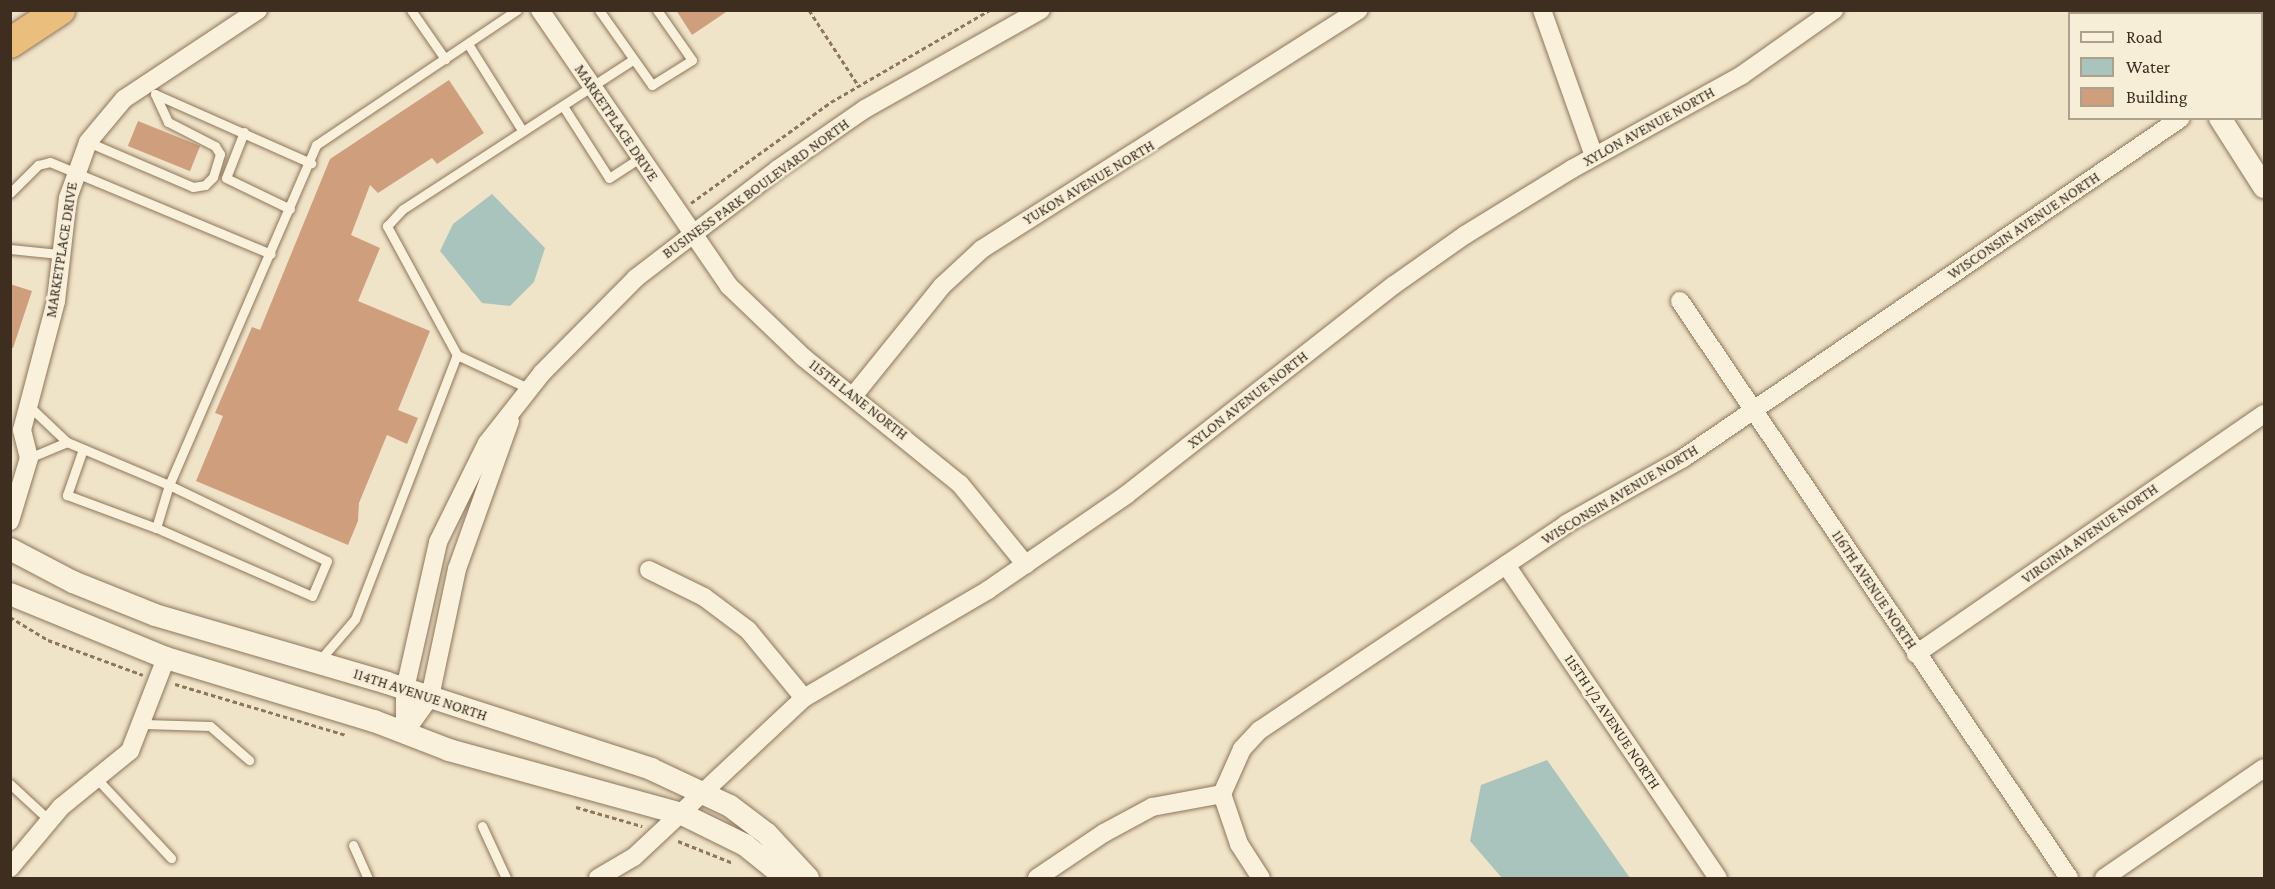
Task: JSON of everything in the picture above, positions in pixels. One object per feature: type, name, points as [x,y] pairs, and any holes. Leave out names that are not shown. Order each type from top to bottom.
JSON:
[{"type":"highway","points":[[10,43],[60,10]]},
{"type":"street","name":"MARKETPLACE DRIVE","points":[[29,458],[14,432],[29,406],[56,301],[59,254],[75,170],[88,142],[109,113],[148,91],[258,10]]},
{"type":"street","name":"MARKETPLACE DRIVE","points":[[540,10],[691,234]]},
{"type":"street","name":"BUSINESS PARK BOULEVARD NORTH","points":[[405,732],[405,689],[438,542],[464,482],[487,443],[511,416],[530,389],[598,313],[691,234],[865,109],[1041,10]]},
{"type":"street","name":"YUKON AVENUE NORTH","points":[[854,395],[942,286],[982,249],[1359,10]]},
{"type":"street","points":[[1542,10],[1594,156]]},
{"type":"street","name":"XYLON AVENUE NORTH","points":[[603,878],[634,857],[804,698],[1026,565],[1126,495],[1394,285],[1594,156],[1742,75],[1834,10]]},
{"type":"street","name":"WISCONSIN AVENUE NORTH","points":[[1222,794],[1242,749],[1260,730],[1566,524],[1649,481],[2178,120]]},
{"type":"street","points":[[2221,120],[2265,187]]},
{"type":"street","name":"115TH LANE NORTH","points":[[691,234],[752,311],[960,484],[1026,565]]},
{"type":"street","name":"116TH AVENUE NORTH","points":[[1680,301],[2069,879]]},
{"type":"street","name":"VIRGINIA AVENUE NORTH","points":[[1916,654],[2265,414]]},
{"type":"street","name":"BUSINESS PARK BOULEVARD NORTH","points":[[405,732],[430,697],[457,569],[511,416]]},
{"type":"street","points":[[10,521],[29,458]]},
{"type":"street","name":"114TH AVENUE NORTH","points":[[10,549],[109,598],[405,689],[651,769],[705,793],[767,834],[808,879]]},
{"type":"street","name":"115TH 1/2 AVENUE NORTH","points":[[1506,565],[1718,879]]},
{"type":"street","points":[[649,570],[704,597],[742,625],[785,670],[804,698]]},
{"type":"street","points":[[10,594],[166,658],[405,732],[449,750],[682,814],[745,846],[786,879]]},
{"type":"street","points":[[10,868],[49,820],[124,759],[144,724],[166,658]]},
{"type":"street","points":[[2104,879],[2265,768]]},
{"type":"street","points":[[1037,879],[1104,833],[1152,807],[1222,794],[1239,844],[1261,879]]},
{"type":"lane","points":[[411,10],[445,59]]},
{"type":"lane","points":[[156,528],[170,485],[311,163],[316,145],[517,10]]},
{"type":"lane","points":[[599,10],[631,62],[652,85],[692,60],[657,10]]},
{"type":"lane","points":[[468,45],[522,130]]},
{"type":"lane","points":[[530,389],[457,355],[387,226],[403,209],[522,130],[631,62]]},
{"type":"lane","points":[[148,91],[311,163]]},
{"type":"lane","points":[[88,142],[193,187],[206,185],[213,177],[220,154],[215,146],[168,122],[148,91]]},
{"type":"lane","points":[[563,106],[609,178],[639,158]]},
{"type":"lane","points":[[244,132],[226,178],[290,209]]},
{"type":"lane","points":[[10,193],[42,163],[75,170],[271,254]]},
{"type":"lane","points":[[10,249],[59,254]]},
{"type":"lane","points":[[318,663],[355,619],[457,355]]},
{"type":"lane","points":[[29,406],[67,442],[170,485],[327,561],[312,596],[156,528],[67,495],[83,449]]},
{"type":"lane","points":[[29,458],[67,442]]},
{"type":"lane","points":[[144,724],[210,726],[249,760]]},
{"type":"lane","points":[[98,780],[171,858]]},
{"type":"lane","points":[[10,784],[49,820]]},
{"type":"lane","points":[[482,826],[506,879]]},
{"type":"lane","points":[[353,845],[369,879]]},
{"type":"path","points":[[809,10],[858,85]]},
{"type":"path","points":[[690,204],[858,85],[990,10]]},
{"type":"path","points":[[10,617],[48,640],[131,673]]},
{"type":"path","points":[[682,843],[738,866]]},
{"type":"water","points":[[492,194],[545,248],[534,282],[510,306],[482,303],[440,251],[453,224]]},
{"type":"water","points":[[1547,760],[1630,878],[1502,878],[1470,841],[1481,785]]},
{"type":"building","points":[[676,10],[729,10],[692,35]]},
{"type":"building","points":[[449,80],[484,133],[437,164],[432,158],[378,193],[370,185],[351,235],[380,248],[358,301],[430,331],[398,410],[418,418],[407,444],[387,435],[359,503],[358,521],[348,545],[196,481],[223,416],[215,413],[252,327],[260,330],[330,159]]},
{"type":"building","points":[[138,121],[200,146],[190,171],[128,146]]},
{"type":"building","points":[[10,284],[32,291],[13,348],[10,348]]}]
